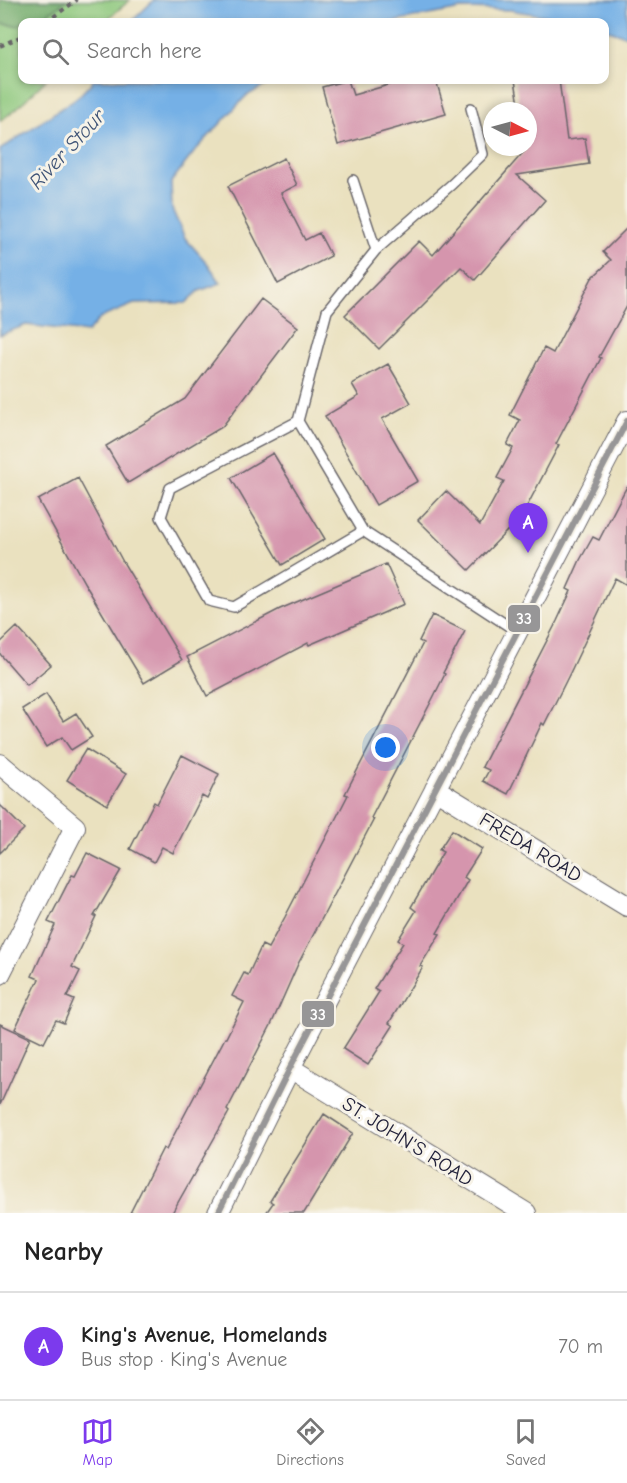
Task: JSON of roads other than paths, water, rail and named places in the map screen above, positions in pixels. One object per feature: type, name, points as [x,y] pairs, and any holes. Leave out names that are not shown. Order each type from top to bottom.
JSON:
[{"type":"street","points":[[218,1213],[290,1068],[627,421]]},
{"type":"street","points":[[0,764],[75,826],[0,974]]},
{"type":"street","name":"FREDA ROAD","points":[[435,789],[627,906]]},
{"type":"street","name":"ST. JOHN'S ROAD","points":[[290,1068],[526,1213]]},
{"type":"lane","points":[[471,108],[483,154],[376,250],[327,311],[298,421],[363,531],[516,631]]},
{"type":"lane","points":[[353,180],[376,250]]},
{"type":"lane","points":[[298,421],[170,489],[161,517],[209,601],[234,607],[363,531]]},
{"type":"water","points":[[154,0],[627,0],[627,36],[609,30],[609,18],[559,18],[510,10],[461,9],[414,18],[135,18]]},
{"type":"water","name":"River Stour","points":[[90,84],[268,84],[246,96],[195,151],[171,182],[172,209],[185,238],[221,283],[199,291],[186,303],[134,304],[100,318],[88,332],[26,325],[0,335],[0,150],[79,96]]},
{"type":"place","name":"King's Avenue, Homelands","points":[[528,553]]}]
